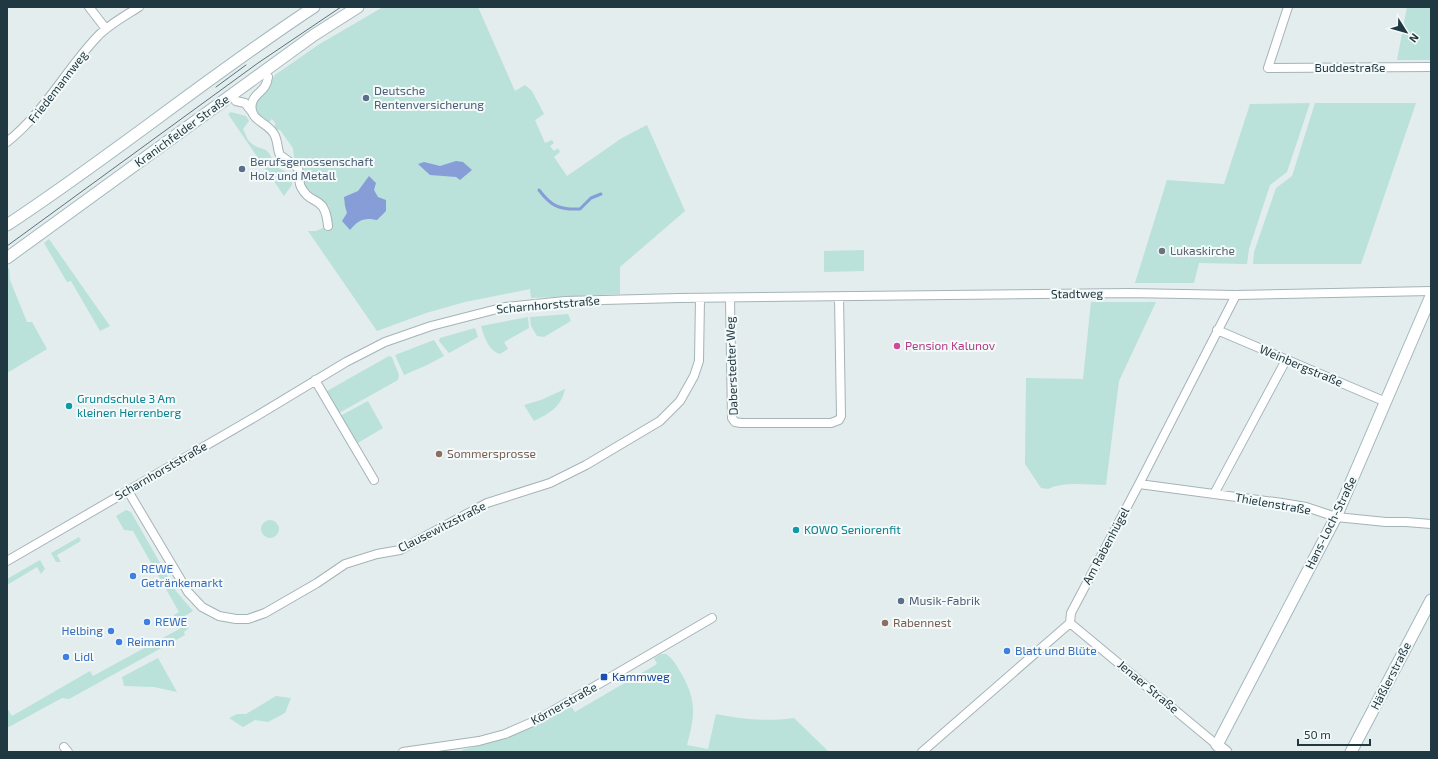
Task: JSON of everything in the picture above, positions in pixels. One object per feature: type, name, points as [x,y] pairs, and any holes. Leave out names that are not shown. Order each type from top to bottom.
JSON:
[{"type":"main road","name":"Kranichfelder Straße","points":[[7,225],[76,180],[248,51],[314,7]]},
{"type":"main road","name":"Kranichfelder Straße","points":[[7,258],[314,35],[358,7]]},
{"type":"main road","name":"Hans-Loch-Straße","points":[[1222,748],[1336,517],[1431,296]]},
{"type":"main road","name":"Häßlerstraße","points":[[1352,752],[1431,600]]},
{"type":"street","points":[[89,7],[106,29]]},
{"type":"street","name":"Friedemannweg","points":[[7,142],[25,128],[96,38],[106,29],[139,7]]},
{"type":"street","name":"Buddestraße","points":[[1288,7],[1268,68],[1431,67]]},
{"type":"street","points":[[252,112],[254,99],[265,88],[268,77]]},
{"type":"street","points":[[236,101],[245,103],[259,122],[272,130],[276,136],[280,155],[298,168],[301,186],[306,194],[321,203],[326,210],[328,226]]},
{"type":"street","name":"Stadtweg","points":[[727,298],[1130,293],[1236,295],[1431,291]]},
{"type":"street","name":"Am Rabenhügel","points":[[1070,623],[1070,613],[1139,484],[1236,295]]},
{"type":"street","name":"Daberstedter Weg","points":[[727,298],[732,418],[735,422],[831,423],[839,420],[841,416],[838,297]]},
{"type":"street","name":"Clausewitzstraße","points":[[128,491],[188,592],[196,602],[219,616],[236,619],[248,619],[265,613],[317,583],[345,564],[377,554],[400,550],[487,503],[550,483],[586,465],[660,421],[680,401],[694,376],[698,361],[700,298]]},
{"type":"street","name":"Scharnhorststraße","points":[[7,561],[346,362],[385,342],[431,326],[504,307],[565,302],[727,298]]},
{"type":"street","name":"Weinbergstraße","points":[[1217,330],[1386,402]]},
{"type":"street","points":[[1214,494],[1286,360]]},
{"type":"street","points":[[315,380],[374,480]]},
{"type":"street","name":"Thielenstraße","points":[[1139,484],[1294,505],[1336,517],[1386,522],[1431,524]]},
{"type":"street","name":"Körnerstraße","points":[[403,752],[469,744],[505,734],[531,723],[560,708],[712,618]]},
{"type":"street","points":[[922,752],[1070,623]]},
{"type":"street","name":"Jenaer Straße","points":[[1070,623],[1222,748]]},
{"type":"green space","points":[[383,7],[478,7],[515,91],[525,85],[532,91],[544,114],[535,120],[545,143],[552,140],[554,143],[550,146],[554,151],[558,148],[560,152],[554,157],[567,176],[622,138],[647,125],[685,211],[620,267],[620,294],[531,298],[530,289],[465,302],[426,313],[377,331],[308,231],[316,231],[328,226],[331,220],[329,206],[311,195],[304,184],[303,169],[294,157],[293,148],[280,130],[275,129],[275,123],[272,119],[269,122],[265,121],[255,112],[254,102],[264,92],[275,75],[318,45]]},
{"type":"green space","points":[[1407,7],[1431,7],[1431,60],[1397,60]]},
{"type":"green space","points":[[1310,103],[1287,172],[1270,185],[1249,249],[1247,264],[1199,263],[1194,283],[1135,283],[1167,180],[1224,184],[1250,104]]},
{"type":"green space","points":[[1315,103],[1416,103],[1361,264],[1253,264],[1254,252],[1276,188],[1292,176]]},
{"type":"green space","points":[[231,112],[246,116],[249,121],[243,129],[248,140],[257,147],[266,150],[272,158],[275,166],[288,173],[292,178],[292,185],[284,196],[228,114]]},
{"type":"green space","points":[[49,239],[110,326],[100,331],[71,281],[67,282],[44,243]]},
{"type":"green space","points":[[864,250],[864,271],[824,272],[824,251]]},
{"type":"green space","points":[[9,268],[10,280],[27,322],[32,322],[47,349],[7,373],[7,269]]},
{"type":"green space","points":[[1091,302],[1156,302],[1119,381],[1106,485],[1068,484],[1048,489],[1041,488],[1025,464],[1026,378],[1083,379]]},
{"type":"green space","points":[[568,314],[571,321],[544,337],[537,336],[531,326],[530,317]]},
{"type":"green space","points":[[528,317],[529,328],[504,342],[508,349],[500,354],[490,347],[485,339],[481,326]]},
{"type":"green space","points":[[475,328],[478,337],[449,353],[439,341],[440,338]]},
{"type":"green space","points":[[434,340],[444,356],[404,375],[395,355]]},
{"type":"green space","points":[[389,356],[392,357],[399,375],[398,380],[339,413],[326,393],[327,391]]},
{"type":"green space","points":[[565,389],[558,405],[534,421],[524,405],[541,400]]},
{"type":"green space","points":[[368,401],[383,428],[356,444],[340,416]]},
{"type":"green space","points":[[126,510],[131,512],[176,591],[193,611],[183,617],[189,628],[184,632],[185,635],[69,699],[62,698],[7,728],[7,708],[12,716],[90,671],[93,676],[181,628],[174,615],[179,612],[133,531],[124,530],[116,516]]},
{"type":"green space","points":[[270,520],[276,523],[279,529],[276,535],[270,538],[264,535],[261,529],[264,523]]},
{"type":"green space","points":[[79,537],[81,541],[57,555],[61,562],[56,562],[51,553]]},
{"type":"green space","points":[[40,560],[45,569],[41,574],[37,567],[7,585],[7,579]]},
{"type":"green space","points":[[661,654],[666,654],[675,663],[690,692],[693,716],[687,745],[708,749],[716,714],[774,720],[794,718],[829,752],[462,752],[462,750],[491,742],[518,732],[571,706],[575,712],[657,664],[654,658]]},
{"type":"green space","points":[[158,658],[177,692],[154,687],[124,686],[122,677]]},
{"type":"green space","points":[[276,696],[291,698],[285,713],[268,722],[255,720],[243,727],[229,718],[237,714],[246,714]]},
{"type":"water","points":[[456,161],[463,162],[472,170],[460,180],[456,177],[430,175],[418,164],[424,162],[440,166]]},
{"type":"water","points":[[369,176],[376,183],[374,190],[378,197],[386,200],[386,211],[377,220],[362,220],[350,230],[342,221],[347,213],[344,197],[358,191]]},
{"type":"waterway","points":[[539,190],[556,206],[566,209],[580,209],[591,198],[601,194]]},
{"type":"tram line","points":[[7,246],[258,63],[341,7]]},
{"type":"tram line","points":[[216,87],[246,65]]},
{"type":"place","name":"Deutsche Rentenversicherung","points":[[366,98]]},
{"type":"place","name":"Berufsgenossenschaft Holz und Metall","points":[[242,169]]},
{"type":"place","name":"Lukaskirche","points":[[1162,251]]},
{"type":"place","name":"Pension Kalunov","points":[[897,346]]},
{"type":"place","name":"Grundschule 3 Am kleinen Herrenberg","points":[[69,406]]},
{"type":"place","name":"Sommersprosse","points":[[439,454]]},
{"type":"place","name":"KOWO Seniorenfit","points":[[796,530]]},
{"type":"place","name":"REWE Getränkemarkt","points":[[133,576]]},
{"type":"place","name":"Musik-Fabrik","points":[[901,601]]},
{"type":"place","name":"REWE","points":[[147,622]]},
{"type":"place","name":"Rabennest","points":[[885,623]]},
{"type":"place","name":"Helbing","points":[[111,631]]},
{"type":"place","name":"Reimann","points":[[119,642]]},
{"type":"place","name":"Blatt und Blüte","points":[[1007,651]]},
{"type":"place","name":"Lidl","points":[[66,657]]},
{"type":"place","name":"Kammweg","points":[[604,677]]}]
